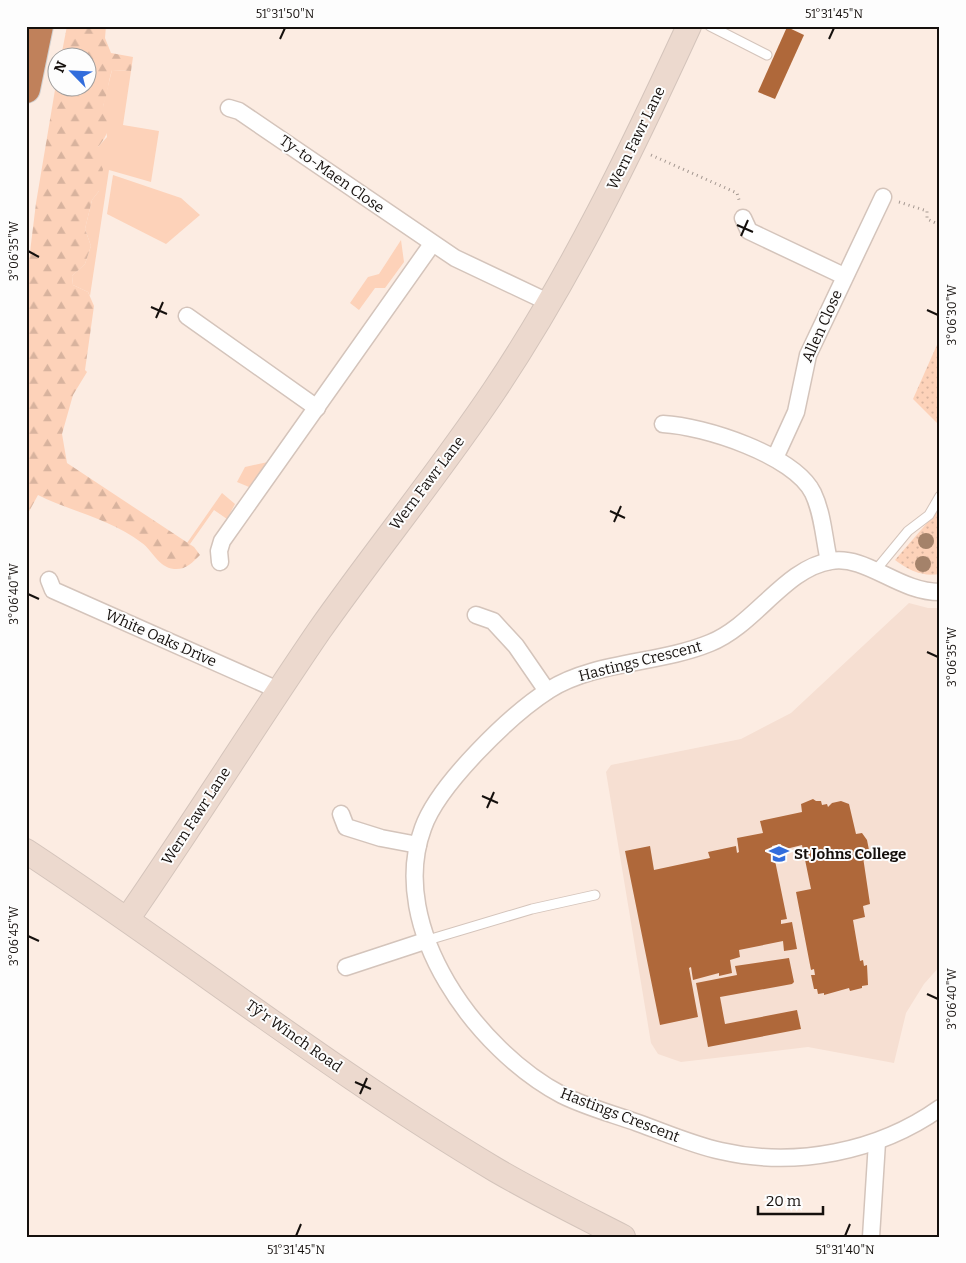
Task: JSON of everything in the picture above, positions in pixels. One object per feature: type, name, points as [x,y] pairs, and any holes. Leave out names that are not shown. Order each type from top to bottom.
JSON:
[{"type":"highway","points":[[26,52],[29,26]]},
{"type":"highway","points":[[26,89],[38,26]]},
{"type":"street","name":"Wern Fawr Lane","points":[[128,918],[278,690],[361,572],[454,449],[494,391],[550,303],[633,147],[689,26]]},
{"type":"street","name":"Ty-to-Maen Close","points":[[229,108],[238,111],[291,146],[455,258],[550,303]]},
{"type":"street","name":"Allen Close","points":[[775,458],[796,412],[808,356],[844,276],[883,197]]},
{"type":"street","points":[[744,218],[749,231],[844,276]]},
{"type":"street","points":[[220,562],[219,551],[222,541],[432,244]]},
{"type":"street","points":[[187,316],[317,408]]},
{"type":"street","points":[[663,424],[715,433],[775,458],[791,467],[813,493],[819,509],[829,561],[845,560],[864,565],[916,589],[940,592]]},
{"type":"street","name":"Hastings Crescent","points":[[829,561],[797,576],[743,624],[711,643],[681,653],[589,673],[568,680],[547,691],[499,731],[441,794],[423,828],[418,845],[416,893],[428,940],[447,983],[478,1027],[516,1064],[564,1096],[698,1145],[724,1152],[759,1156],[815,1156],[876,1142],[913,1126],[940,1108]]},
{"type":"street","name":"White Oaks Drive","points":[[49,580],[53,590],[278,690]]},
{"type":"street","points":[[476,615],[493,620],[516,646],[547,691]]},
{"type":"street","points":[[340,814],[346,827],[381,838],[418,845]]},
{"type":"street","name":"Tŷ'r Winch Road","points":[[26,851],[128,918],[391,1104],[497,1170],[623,1237]]},
{"type":"street","points":[[346,967],[428,940]]},
{"type":"street","points":[[871,1237],[876,1142]]},
{"type":"lane","points":[[710,26],[768,55]]},
{"type":"lane","points":[[875,571],[908,531],[929,514],[940,496]]},
{"type":"lane","points":[[428,940],[532,909],[594,895]]},
{"type":"path","points":[[633,147],[737,193],[744,218]]},
{"type":"path","points":[[883,197],[927,211],[927,219],[940,225]]},
{"type":"shaded area","name":"St Johns College","points":[[909,603],[928,608],[940,608],[940,966],[924,984],[906,1013],[894,1063],[808,1047],[681,1062],[658,1054],[651,1043],[606,772],[611,765],[741,739],[791,713]]},
{"type":"green space","points":[[67,26],[106,26],[105,38],[111,53],[133,57],[131,71],[112,70],[103,106],[109,117],[109,127],[105,138],[98,147],[103,151],[104,157],[99,161],[103,169],[99,191],[92,200],[85,229],[91,246],[85,264],[72,276],[73,285],[88,292],[94,306],[85,370],[87,372],[73,395],[62,434],[67,463],[194,547],[200,555],[182,568],[168,568],[146,546],[130,535],[104,522],[38,495],[26,517],[26,285],[36,203],[54,98],[98,98],[98,48],[63,48]]},
{"type":"green space","points":[[112,70],[131,71],[123,125],[159,131],[151,182],[109,170],[90,296],[88,292],[73,285],[72,276],[85,264],[91,246],[85,229],[92,200],[99,191],[98,147],[107,137],[103,106]]},
{"type":"green space","points":[[113,175],[181,198],[200,215],[166,244],[107,214]]},
{"type":"green space","points":[[401,240],[404,262],[385,288],[375,288],[359,310],[350,303],[368,277],[379,274]]},
{"type":"green space","points":[[940,338],[940,426],[913,399]]},
{"type":"green space","points":[[268,462],[249,487],[237,482],[245,467]]},
{"type":"green space","points":[[222,493],[235,504],[227,519],[214,510],[190,544],[187,543]]},
{"type":"green space","points":[[940,508],[940,574],[933,575],[916,572],[895,560]]},
{"type":"building","points":[[787,27],[804,35],[775,99],[758,92]]},
{"type":"building","points":[[813,799],[821,801],[822,805],[827,804],[828,807],[832,803],[841,801],[849,804],[856,834],[862,833],[867,840],[869,850],[863,857],[870,904],[863,906],[865,917],[853,920],[860,961],[863,960],[864,966],[867,965],[868,985],[850,991],[849,988],[824,995],[824,993],[818,994],[817,989],[814,989],[811,975],[815,975],[814,969],[811,970],[796,892],[811,889],[802,845],[782,850],[781,844],[772,846],[787,919],[781,920],[781,924],[792,922],[797,949],[784,951],[783,941],[739,950],[740,957],[730,960],[732,973],[719,976],[719,973],[693,980],[691,967],[689,968],[698,1017],[660,1025],[625,851],[650,846],[654,870],[710,858],[708,852],[736,846],[737,853],[739,852],[737,838],[763,833],[760,821],[802,812],[801,804]]},
{"type":"building","points":[[789,958],[794,982],[792,984],[720,997],[725,1024],[797,1010],[801,1029],[708,1047],[696,983],[737,975],[735,966]]},
{"type":"place","name":"St Johns College","points":[[779,854]]}]
